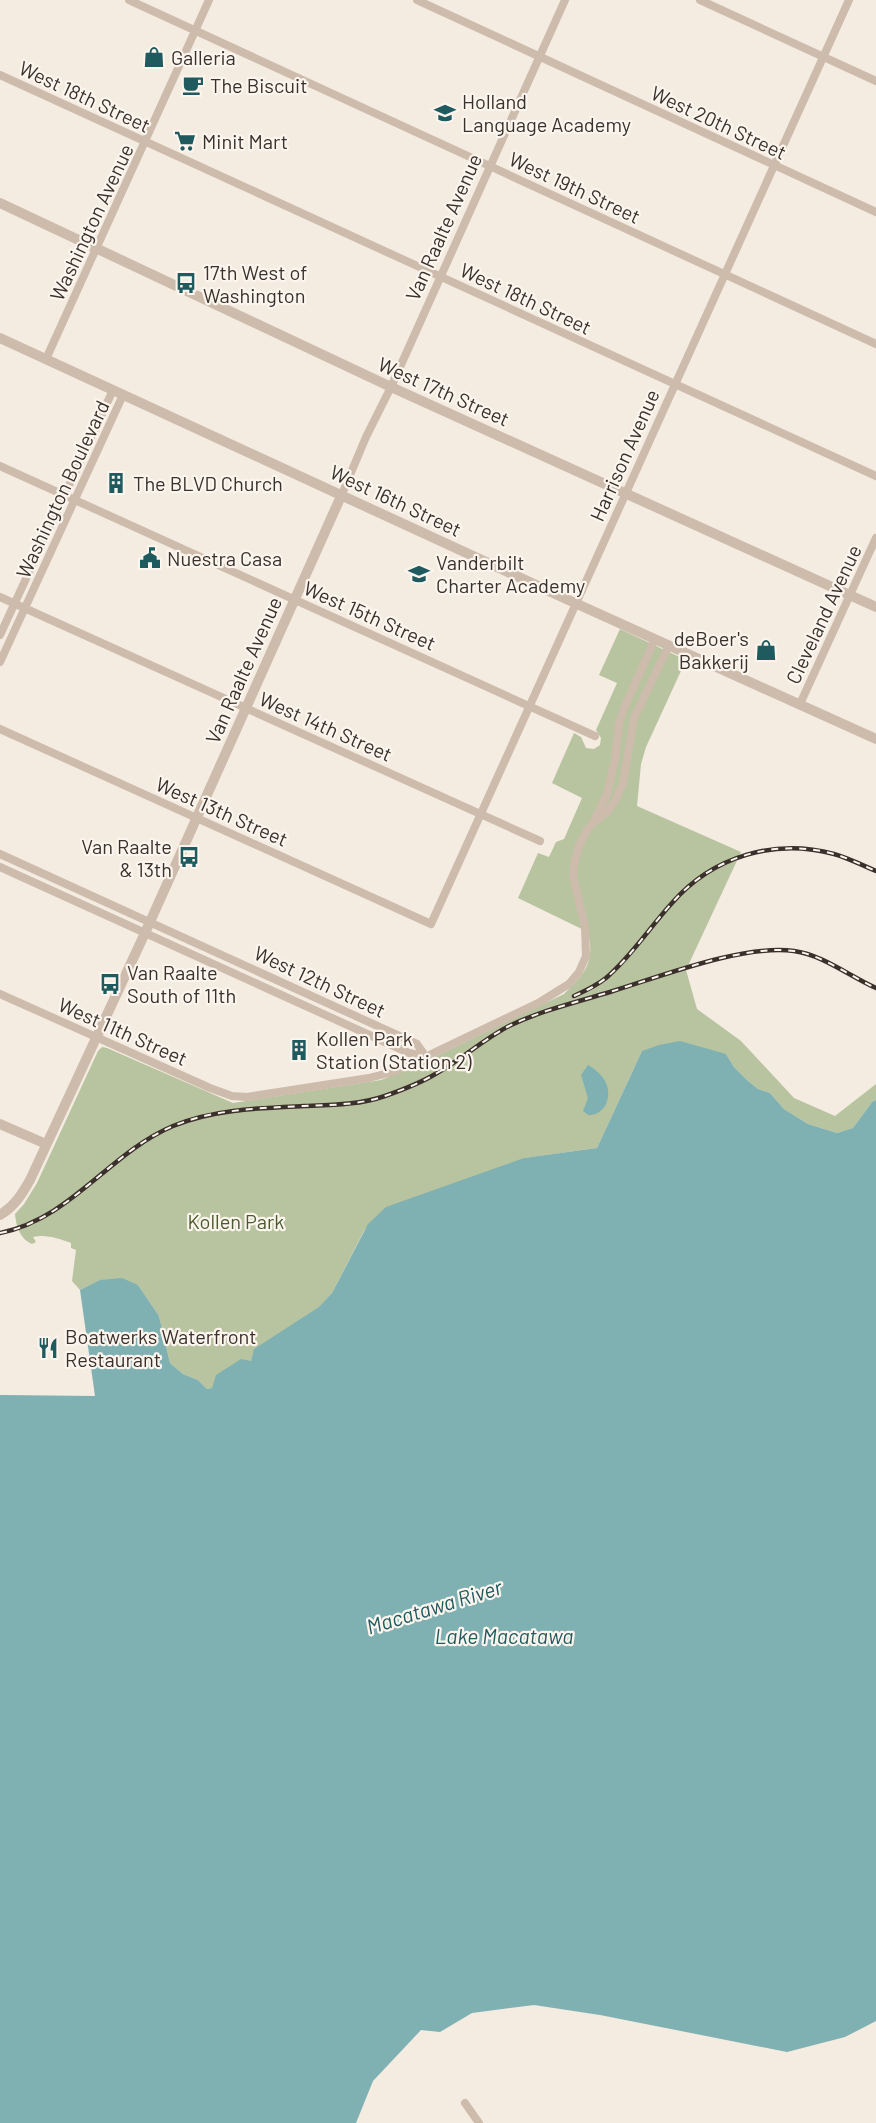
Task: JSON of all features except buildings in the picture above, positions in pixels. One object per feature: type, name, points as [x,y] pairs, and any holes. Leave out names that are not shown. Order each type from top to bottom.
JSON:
[{"type":"street","name":"West 19th Street","points":[[129,0],[876,344]]},
{"type":"street","name":"Washington Avenue","points":[[46,358],[210,0]]},
{"type":"street","name":"West 20th Street","points":[[417,0],[876,212]]},
{"type":"street","name":"Van Raalte Avenue","points":[[0,1215],[10,1209],[22,1195],[145,933],[366,437],[391,387],[565,0]]},
{"type":"street","points":[[700,0],[876,81]]},
{"type":"street","name":"Harrison Avenue","points":[[431,924],[528,705],[849,0]]},
{"type":"street","name":"West 18th Street","points":[[0,75],[876,476]]},
{"type":"street","name":"West 17th Street","points":[[0,203],[391,387],[876,607]]},
{"type":"street","name":"West 16th Street","points":[[0,338],[876,739]]},
{"type":"street","name":"Washington Boulevard","points":[[0,635],[64,495],[118,392]]},
{"type":"street","name":"Washington Boulevard","points":[[0,662],[75,499],[118,392]]},
{"type":"street","name":"West 15th Street","points":[[0,466],[595,736]]},
{"type":"street","name":"Cleveland Avenue","points":[[800,704],[876,538]]},
{"type":"street","name":"West 14th Street","points":[[0,597],[540,841]]},
{"type":"street","points":[[426,1057],[540,1002],[569,984],[579,972],[586,956],[585,927],[576,895],[574,865],[579,846],[594,822],[609,786],[622,714],[655,639]]},
{"type":"street","points":[[594,822],[607,812],[620,792],[634,718],[669,645]]},
{"type":"street","name":"West 13th Street","points":[[0,729],[431,924]]},
{"type":"street","name":"West 12th Street","points":[[0,854],[417,1044],[426,1057]]},
{"type":"street","name":"West 12th Street","points":[[0,867],[409,1053],[426,1057]]},
{"type":"street","name":"West 11th Street","points":[[0,994],[232,1096],[247,1097],[369,1078],[396,1071],[426,1057]]},
{"type":"street","points":[[0,1124],[46,1144]]},
{"type":"street","points":[[465,2103],[479,2123]]},
{"type":"green space","name":"Kollen Park","points":[[620,629],[686,660],[646,747],[641,764],[637,806],[741,852],[686,970],[697,1009],[741,1041],[794,1098],[835,1116],[876,1084],[876,1100],[872,1102],[853,1128],[837,1133],[808,1124],[784,1109],[770,1093],[758,1089],[747,1080],[734,1067],[726,1054],[642,1051],[597,1148],[525,1158],[365,1229],[332,1293],[319,1308],[255,1349],[251,1361],[213,1388],[207,1389],[198,1380],[183,1374],[170,1363],[159,1316],[138,1285],[101,1280],[80,1290],[72,1281],[76,1250],[71,1248],[71,1243],[53,1237],[38,1236],[33,1237],[36,1242],[32,1244],[24,1239],[18,1227],[15,1214],[37,1183],[98,1051],[102,1047],[107,1048],[233,1103],[381,1080],[426,1061],[564,994],[583,974],[589,960],[588,932],[518,898],[538,853],[549,857],[556,842],[564,839],[582,798],[552,783],[574,733],[581,737],[586,748],[594,749],[600,745],[601,738],[596,730],[617,683],[599,675]]},
{"type":"water","name":"Lake Macatawa","points":[[680,1041],[726,1054],[734,1067],[747,1080],[758,1089],[770,1093],[784,1109],[808,1124],[837,1133],[853,1128],[872,1102],[876,1100],[876,2021],[845,2037],[787,2052],[600,2015],[534,2005],[472,2013],[440,2032],[421,2030],[373,2081],[356,2123],[0,2123],[0,1395],[95,1396],[80,1290],[100,1280],[122,1278],[138,1285],[159,1316],[170,1363],[183,1374],[198,1380],[207,1389],[212,1388],[216,1375],[241,1359],[251,1361],[254,1349],[319,1307],[332,1293],[368,1224],[386,1207],[524,1158],[597,1148],[642,1051]]},
{"type":"water","points":[[588,1065],[603,1078],[608,1096],[600,1112],[588,1115],[583,1111],[588,1098],[581,1075]]},
{"type":"railway","points":[[574,996],[606,978],[624,961],[688,887],[706,873],[726,863],[746,855],[790,848],[834,854],[876,871]]},
{"type":"railway","points":[[0,1233],[48,1214],[129,1152],[173,1126],[205,1116],[238,1110],[345,1104],[385,1096],[431,1077],[500,1031],[522,1020],[703,963],[752,952],[794,951],[826,961],[876,988]]},
{"type":"place","name":"Galleria","points":[[154,57]]},
{"type":"place","name":"The Biscuit","points":[[193,85]]},
{"type":"place","name":"Holland Language Academy","points":[[445,113]]},
{"type":"place","name":"Minit Mart","points":[[185,141]]},
{"type":"place","name":"17th West of Washington","points":[[186,283]]},
{"type":"place","name":"The BLVD Church","points":[[116,483]]},
{"type":"place","name":"Nuestra Casa","points":[[150,558]]},
{"type":"place","name":"Vanderbilt Charter Academy","points":[[419,574]]},
{"type":"place","name":"deBoer's Bakkerij","points":[[766,650]]},
{"type":"place","name":"Van Raalte & 13th","points":[[189,857]]},
{"type":"place","name":"Van Raalte South of 11th","points":[[110,984]]},
{"type":"place","name":"Kollen Park Station (Station 2)","points":[[299,1050]]},
{"type":"place","name":"Boatwerks Waterfront Restaurant","points":[[48,1348]]},
{"type":"water label","name":"Macatawa River","points":[[434,1606]]}]
